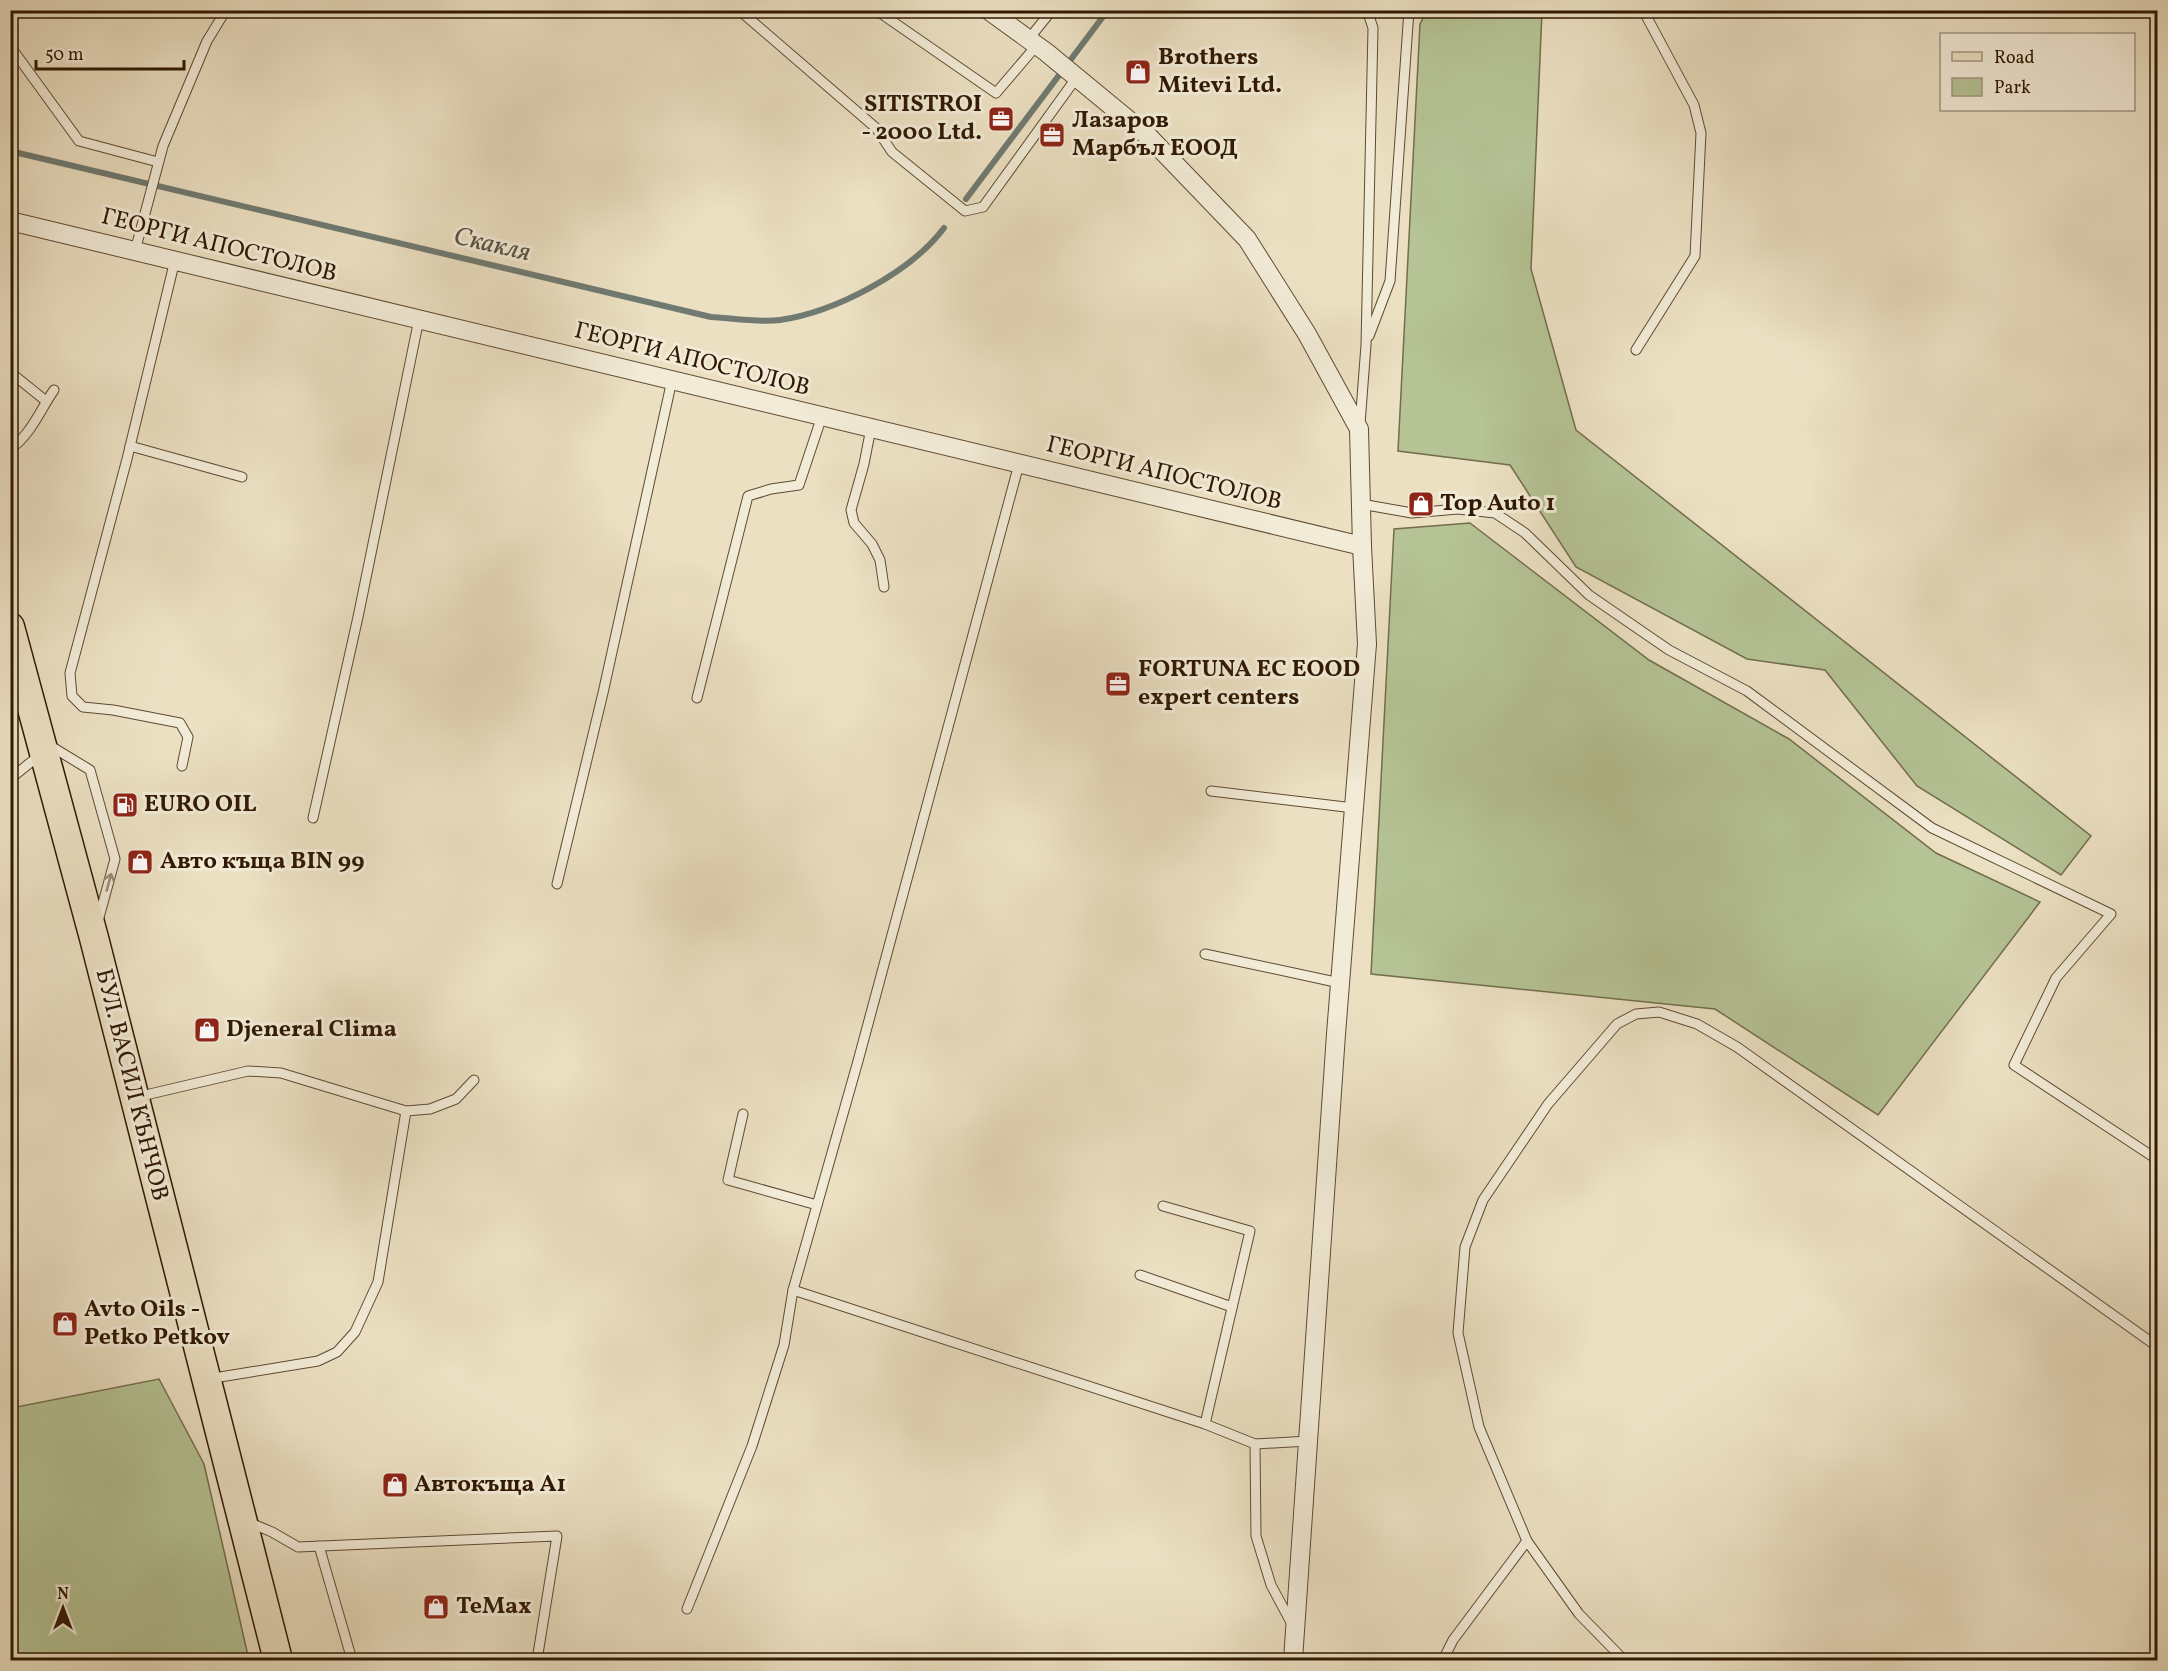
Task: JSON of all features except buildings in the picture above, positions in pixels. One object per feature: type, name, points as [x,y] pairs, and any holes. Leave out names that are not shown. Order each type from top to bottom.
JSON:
[{"type":"main road","name":"БУЛ. ВАСИЛ КЪНЧОВ","points":[[10,627],[93,938],[245,1532]]},
{"type":"main road","points":[[245,1532],[278,1660]]},
{"type":"main road","points":[[245,1532],[293,1660]]},
{"type":"main road","points":[[264,1660],[266,1612]]},
{"type":"street","points":[[988,10],[1077,77],[1149,137],[1247,239],[1307,334],[1359,429],[1367,644],[1340,983],[1293,1660]]},
{"type":"street","name":"ГЕОРГИ АПОСТОЛОВ","points":[[10,221],[1362,546]]},
{"type":"lane","points":[[135,251],[158,162],[207,41],[226,10]]},
{"type":"lane","points":[[739,10],[876,128],[892,152],[965,211],[983,207],[1077,77]]},
{"type":"lane","points":[[876,10],[996,93],[1033,43],[1052,10]]},
{"type":"lane","points":[[1359,429],[1366,345],[1373,28],[1366,10]]},
{"type":"lane","points":[[1366,345],[1390,281],[1409,10]]},
{"type":"lane","points":[[1636,350],[1695,256],[1701,133],[1694,105],[1643,10]]},
{"type":"lane","points":[[10,46],[79,141],[158,162]]},
{"type":"lane","points":[[175,260],[130,446],[70,673],[72,696],[83,707],[113,710],[180,723],[188,737],[182,765]]},
{"type":"lane","points":[[313,818],[358,617],[419,319]]},
{"type":"lane","points":[[10,372],[46,401]]},
{"type":"lane","points":[[556,884],[605,681],[672,380]]},
{"type":"lane","points":[[10,449],[20,442],[54,390]]},
{"type":"lane","points":[[698,698],[748,496],[771,489],[799,485],[822,416]]},
{"type":"lane","points":[[871,428],[851,510],[854,523],[872,544],[880,560],[884,587]]},
{"type":"lane","points":[[130,446],[242,477]]},
{"type":"lane","points":[[687,1609],[752,1446],[784,1345],[793,1290],[858,1061],[1019,464]]},
{"type":"lane","points":[[1361,504],[1412,513],[1458,509],[1495,513],[1525,533],[1589,595],[1669,650],[1747,691],[1932,828],[2111,914],[2056,978],[2014,1065],[2157,1160]]},
{"type":"lane","points":[[10,779],[42,746],[90,770],[115,858],[93,938]]},
{"type":"lane","points":[[1211,791],[1354,808]]},
{"type":"lane","points":[[1205,954],[1340,983]]},
{"type":"lane","points":[[1624,1660],[1579,1614],[1527,1541],[1479,1427],[1458,1333],[1465,1247],[1483,1200],[1548,1104],[1617,1024],[1636,1014],[1659,1012],[1697,1024],[1737,1047],[2157,1347]]},
{"type":"lane","points":[[134,1097],[248,1071],[281,1073],[406,1111],[430,1109],[456,1099],[474,1080]]},
{"type":"lane","points":[[206,1379],[318,1361],[337,1352],[355,1332],[378,1282],[406,1111]]},
{"type":"lane","points":[[743,1114],[728,1180],[817,1205]]},
{"type":"lane","points":[[1163,1206],[1250,1231],[1204,1424]]},
{"type":"lane","points":[[1140,1275],[1232,1307]]},
{"type":"lane","points":[[793,1290],[1204,1424],[1255,1444],[1308,1441]]},
{"type":"lane","points":[[1255,1444],[1256,1536],[1271,1585],[1295,1631]]},
{"type":"lane","points":[[245,1532],[272,1532],[298,1547],[557,1536],[537,1660]]},
{"type":"lane","points":[[1443,1660],[1453,1640],[1527,1541]]},
{"type":"lane","points":[[319,1546],[352,1660]]},
{"type":"green space","points":[[1427,11],[1542,11],[1531,269],[1576,430],[2091,836],[2061,875],[1917,786],[1825,670],[1747,659],[1576,567],[1510,465],[1398,451],[1420,24]]},
{"type":"green space","points":[[1470,523],[1649,660],[1789,739],[1936,853],[2040,902],[1878,1115],[1715,1009],[1371,974],[1394,529]]},
{"type":"green space","points":[[159,1379],[204,1464],[249,1660],[11,1660],[11,1408]]},
{"type":"waterway","name":"Скакля","points":[[966,199],[1108,10]]},
{"type":"waterway","name":"Скакля","points":[[10,151],[711,317],[746,320],[780,320],[801,316],[847,299],[892,275],[929,245],[944,228]]},
{"type":"place","name":"Brothers Mitevi Ltd.","points":[[1138,72]]},
{"type":"place","name":"SITISTROI - 2000 Ltd.","points":[[1001,119]]},
{"type":"place","name":"Лазаров Марбъл ЕООД","points":[[1052,135]]},
{"type":"place","name":"Top Auto 1","points":[[1421,504]]},
{"type":"place","name":"FORTUNA EC EOOD expert centers","points":[[1118,684]]},
{"type":"place","name":"EURO OIL","points":[[125,805]]},
{"type":"place","name":"Авто къща BIN 99","points":[[140,862]]},
{"type":"place","name":"Djeneral Clima","points":[[207,1030]]},
{"type":"place","name":"Avto Oils - Petko Petkov","points":[[65,1324]]},
{"type":"place","name":"Автокъща А1","points":[[395,1485]]},
{"type":"place","name":"TeMax","points":[[436,1607]]}]
